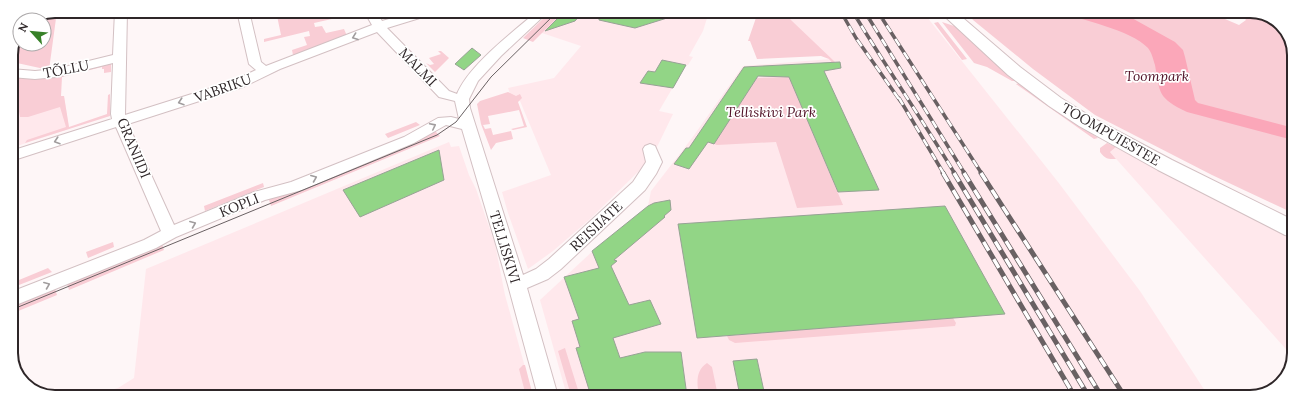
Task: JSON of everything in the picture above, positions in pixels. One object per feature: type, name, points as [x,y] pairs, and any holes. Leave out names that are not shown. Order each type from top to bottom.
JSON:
[{"type":"main road","name":"TOOMPUIESTEE","points":[[954,18],[1019,75],[1055,102],[1086,122],[1165,165],[1287,226]]},
{"type":"main road","name":"TOOMPUIESTEE","points":[[964,18],[1017,65],[1076,108],[1114,131],[1195,173],[1287,217]]},
{"type":"street","name":"GRANIIDI","points":[[121,18],[118,114],[170,233]]},
{"type":"street","points":[[245,18],[255,64],[265,71]]},
{"type":"street","name":"MALMI","points":[[374,18],[379,27],[444,94],[462,99]]},
{"type":"street","name":"VABRIKU","points":[[18,154],[238,84],[265,71],[379,27],[411,18]]},
{"type":"street","points":[[462,99],[467,88],[477,74],[536,18]]},
{"type":"street","name":"TÕLLU","points":[[18,72],[35,75],[54,73],[120,57]]},
{"type":"street","name":"TELLISKIVI","points":[[462,99],[468,126],[517,285],[546,390]]},
{"type":"street","name":"KOPLI","points":[[18,297],[150,244],[170,233],[260,196],[296,186],[404,142],[443,121],[451,121],[468,126]]},
{"type":"street","name":"REISIJATE","points":[[517,285],[542,274],[555,264],[639,186],[648,174],[654,162],[650,149]]},
{"type":"shaded area","points":[[554,18],[707,18],[703,31],[689,56],[693,57],[688,65],[686,65],[659,111],[673,114],[658,145],[641,169],[589,220],[553,251],[528,269],[502,192],[551,175],[520,101],[513,102],[508,88],[554,78],[581,46],[539,32]]},
{"type":"shaded area","points":[[928,18],[1058,182],[1140,291],[1204,390],[565,390],[540,300],[596,248],[648,206],[651,191],[692,138],[743,66],[831,59],[790,19]]},
{"type":"shaded area","points":[[1078,18],[1132,18],[1175,42],[1183,50],[1195,100],[1198,103],[1287,126],[1287,138],[1187,112],[1170,103],[1165,99],[1160,89],[1155,65],[1148,48],[1130,36],[1105,26]]},
{"type":"shaded area","points":[[61,76],[61,96],[64,96],[69,129],[18,146],[18,86]]},
{"type":"shaded area","points":[[449,142],[451,147],[459,146],[495,244],[505,295],[531,390],[111,390],[118,388],[134,378],[146,269]]},
{"type":"shaded area","points":[[1116,147],[1287,234],[1287,350],[1110,152]]},
{"type":"green space","points":[[52,18],[56,18],[52,48]]},
{"type":"green space","points":[[277,18],[336,18],[314,23],[315,27],[322,26],[326,33],[344,29],[347,36],[293,55],[292,50],[307,45],[304,37],[310,36],[309,31],[264,42],[264,39],[281,35]]},
{"type":"green space","points":[[544,18],[557,18],[533,42],[523,38]]},
{"type":"green space","points":[[756,18],[789,18],[835,62],[833,64],[829,59],[821,56],[757,59],[750,41],[748,41]]},
{"type":"green space","name":"Toompark","points":[[972,18],[1223,18],[1239,25],[1246,20],[1245,18],[1255,18],[1270,24],[1281,35],[1287,53],[1287,210],[1212,175],[1095,115],[1033,69]]},
{"type":"green space","points":[[938,22],[967,59],[962,60],[934,23]]},
{"type":"green space","points":[[942,22],[957,27],[1017,81],[1012,81],[987,67],[974,63]]},
{"type":"green space","points":[[438,51],[441,51],[449,58],[435,72],[426,63],[430,65],[434,64],[429,58],[441,54]]},
{"type":"green space","points":[[18,52],[51,52],[49,70],[18,63]]},
{"type":"green space","points":[[111,61],[111,72],[104,73],[104,69],[102,69],[102,67],[62,77],[61,96],[64,96],[69,127],[107,114],[108,95],[110,94],[110,116],[25,143],[27,140],[66,127],[60,107],[28,117],[20,117],[18,106],[18,77],[37,79]]},
{"type":"green space","name":"Telliskivi Park","points":[[789,77],[843,205],[797,208],[776,142],[714,144],[757,78]]},
{"type":"green space","points":[[1020,83],[1098,138],[1094,139],[1016,84]]},
{"type":"green space","points":[[508,92],[516,96],[520,94],[522,98],[518,102],[527,127],[513,130],[511,129],[524,126],[519,110],[488,116],[490,124],[483,125],[485,129],[491,128],[493,135],[511,131],[513,139],[496,143],[491,150],[481,124],[477,104],[480,101]]},
{"type":"green space","points":[[416,122],[420,125],[388,138],[385,134]]},
{"type":"green space","points":[[435,131],[440,136],[271,206],[269,200],[266,200],[265,197]]},
{"type":"green space","points":[[1107,143],[1116,147],[1110,152],[1116,159],[1107,158],[1100,152],[1100,148]]},
{"type":"green space","points":[[263,183],[264,187],[205,211],[204,206]]},
{"type":"green space","points":[[113,242],[114,247],[88,258],[86,252]]},
{"type":"green space","points":[[162,244],[164,250],[69,290],[67,284]]},
{"type":"green space","points":[[48,268],[52,272],[19,285],[19,280]]},
{"type":"green space","points":[[54,286],[57,295],[18,311],[18,301]]},
{"type":"green space","points":[[953,318],[956,323],[955,326],[735,343],[729,340],[727,336]]},
{"type":"green space","points":[[565,348],[578,390],[569,390],[558,351]]},
{"type":"green space","points":[[707,363],[712,367],[717,390],[698,390],[697,382],[700,370]]},
{"type":"green space","points":[[525,365],[531,390],[524,390],[519,369]]},
{"type":"building","points":[[558,18],[578,18],[575,21],[545,31]]},
{"type":"building","points":[[599,18],[667,18],[635,28],[599,20]]},
{"type":"building","points":[[472,48],[481,55],[464,70],[455,64]]},
{"type":"building","points":[[662,60],[686,65],[673,88],[640,83],[648,71],[655,72]]},
{"type":"building","points":[[840,62],[841,68],[824,71],[879,190],[838,192],[789,77],[758,76],[714,144],[708,142],[689,169],[674,164],[686,148],[689,148],[744,67]]},
{"type":"building","points":[[439,150],[444,180],[360,217],[343,190]]},
{"type":"building","points":[[670,200],[671,210],[664,216],[665,217],[614,260],[617,261],[611,266],[629,305],[650,300],[661,324],[613,338],[620,358],[645,352],[681,352],[686,390],[589,390],[576,348],[580,347],[572,321],[579,319],[564,277],[599,268],[592,251],[648,206],[654,203]]},
{"type":"building","points":[[945,206],[1005,314],[697,338],[678,224]]},
{"type":"building","points":[[757,359],[764,390],[739,390],[733,361]]},
{"type":"tram line","points":[[18,307],[437,135],[456,122],[491,77],[551,18]]},
{"type":"railway","points":[[844,18],[856,38],[901,102]]},
{"type":"railway","points":[[857,18],[955,174]]},
{"type":"railway","points":[[869,18],[965,174]]},
{"type":"railway","points":[[882,18],[982,174]]},
{"type":"railway","points":[[899,98],[944,174]]},
{"type":"railway","points":[[943,173],[1071,390]]},
{"type":"railway","points":[[954,173],[1085,390]]},
{"type":"railway","points":[[964,173],[1098,390]]},
{"type":"railway","points":[[981,173],[1120,390]]}]
